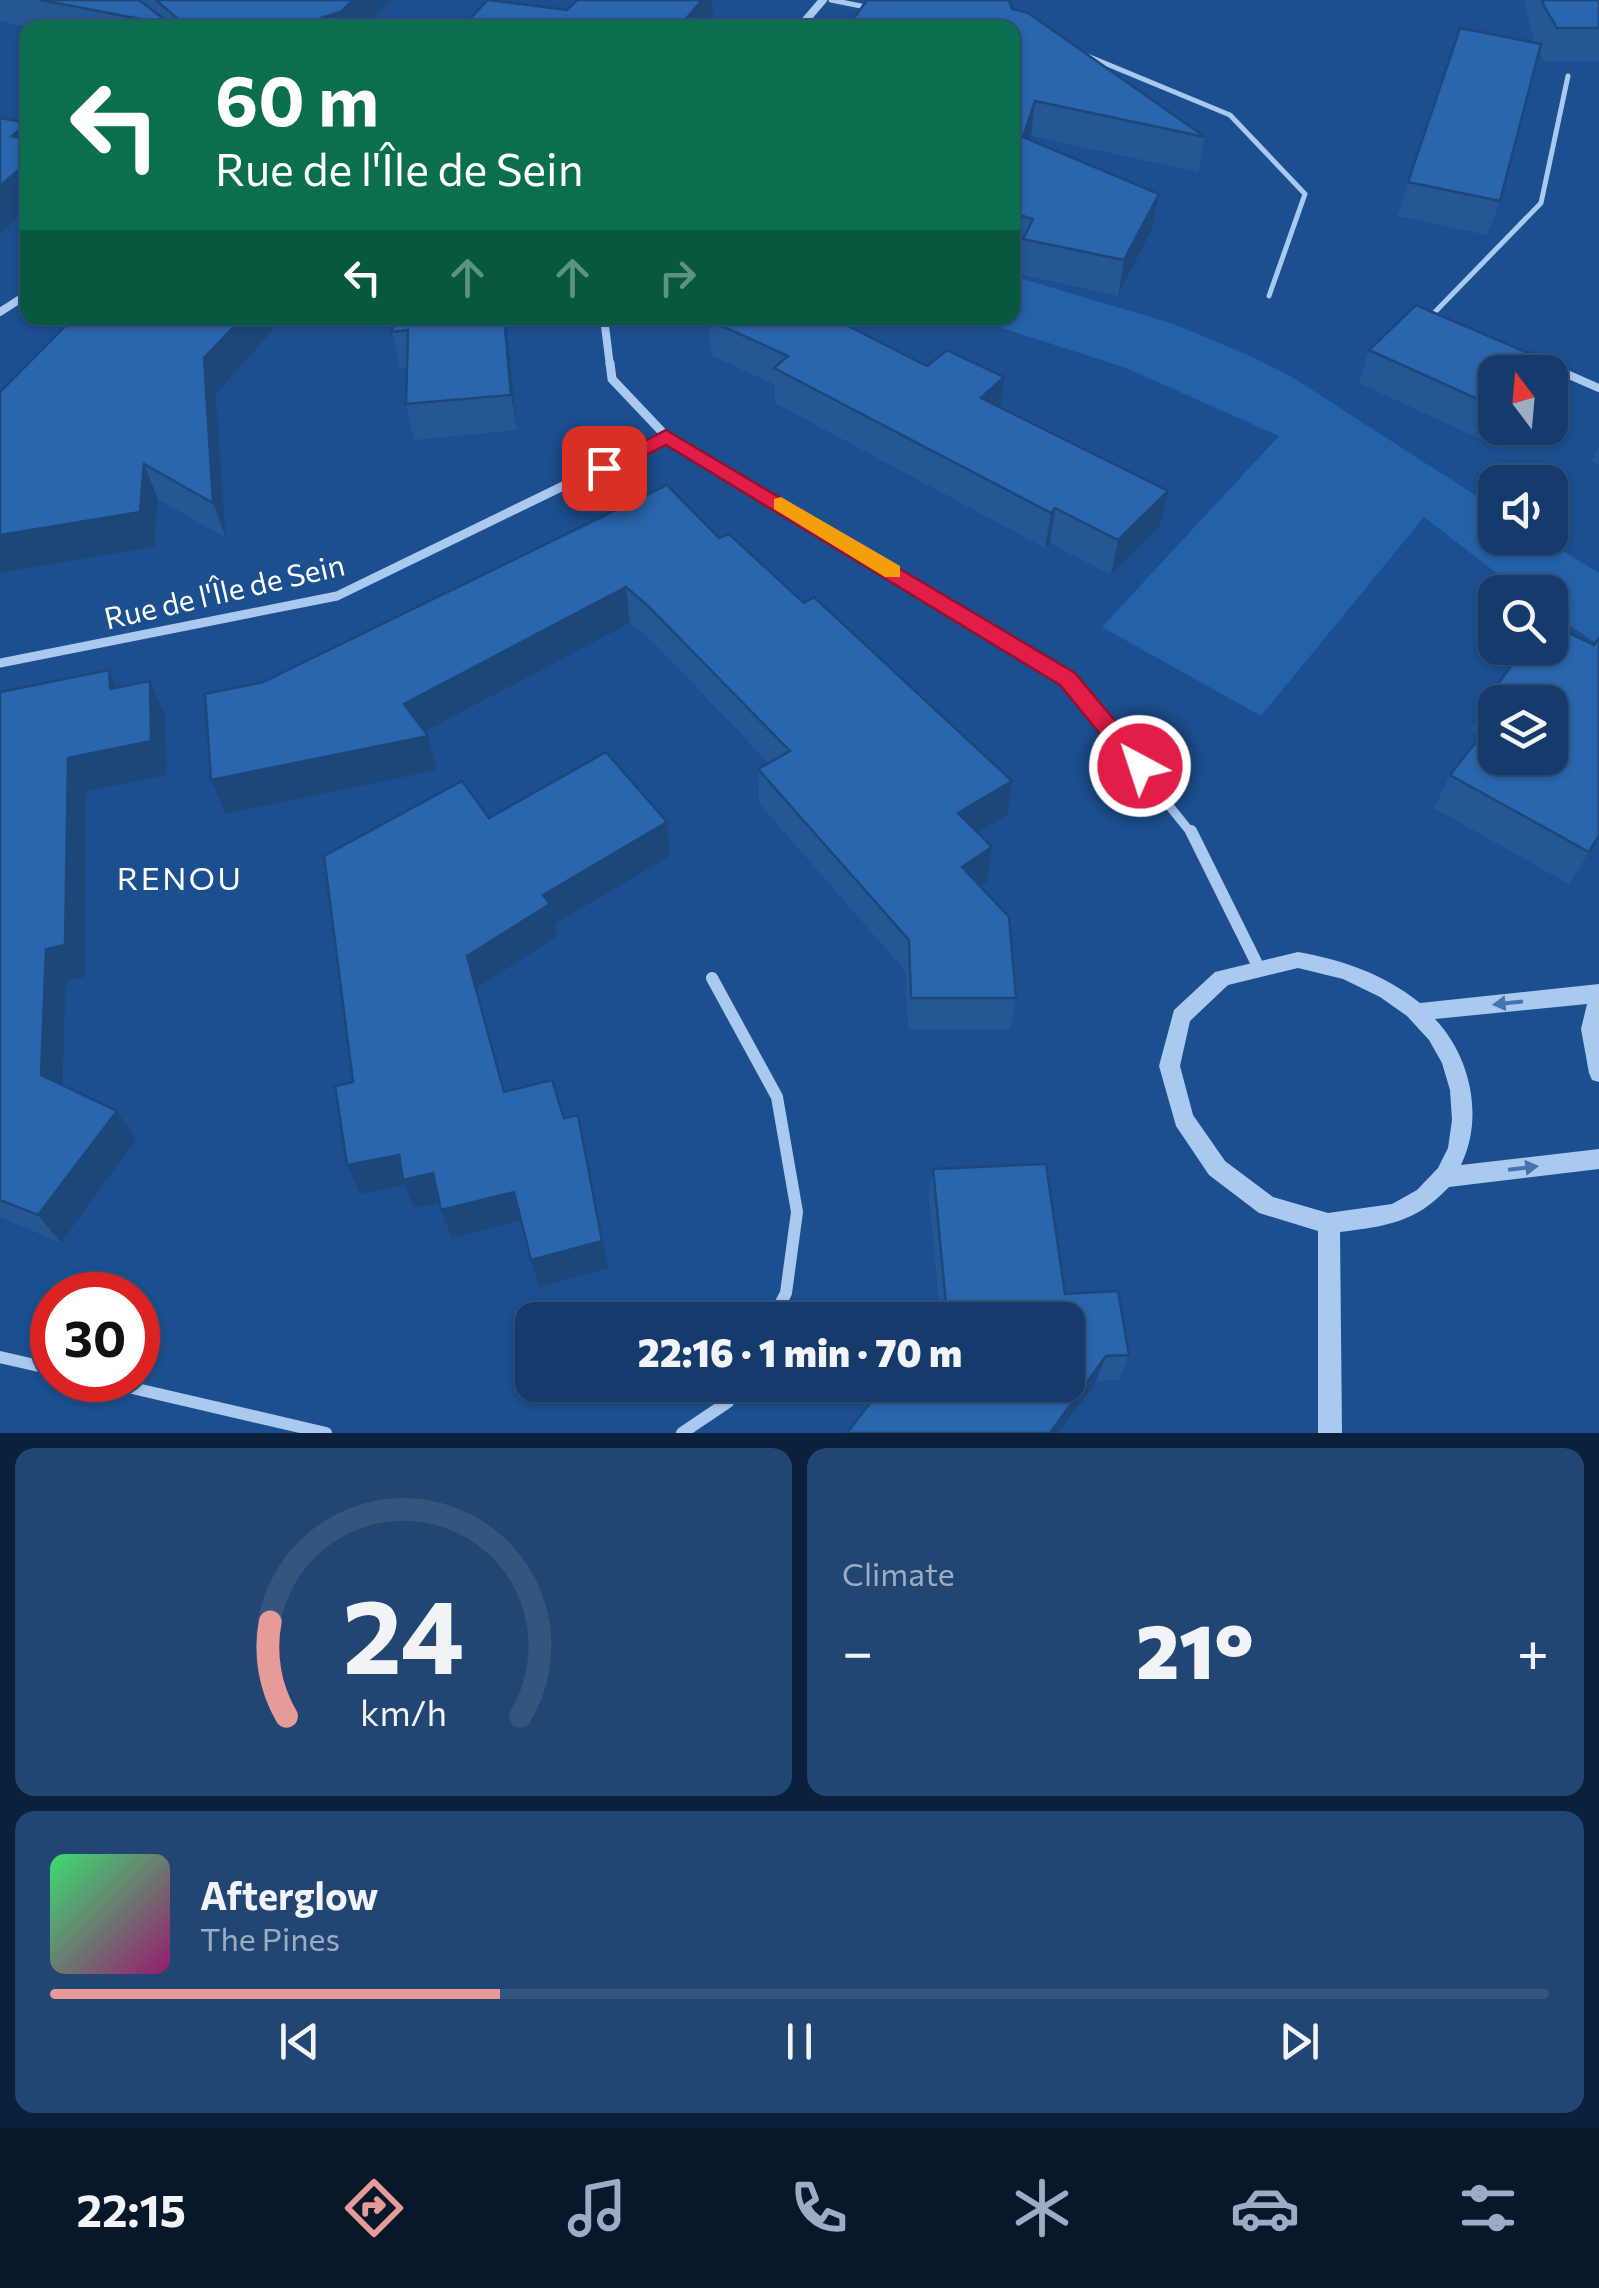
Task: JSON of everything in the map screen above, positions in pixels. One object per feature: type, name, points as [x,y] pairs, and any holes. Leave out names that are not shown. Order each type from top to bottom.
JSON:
[{"type":"street","points":[[806,20],[823,0]]},
{"type":"street","points":[[605,325],[612,378],[666,436],[1068,679],[1188,825],[1256,962]]},
{"type":"street","name":"Rue de l'Île de Sein","points":[[0,663],[337,596],[666,436]]},
{"type":"street","points":[[1298,960],[1340,966],[1380,985],[1417,1012],[1447,1050],[1464,1094],[1464,1138],[1447,1177],[1416,1206],[1376,1221],[1329,1223],[1278,1211],[1233,1184],[1198,1150],[1176,1108],[1169,1068],[1174,1031],[1192,1000],[1220,976],[1256,962],[1298,960]]},
{"type":"street","points":[[712,978],[777,1097],[797,1212],[786,1293],[781,1302]]},
{"type":"street","points":[[1417,1012],[1599,993],[1590,1030],[1599,1073]]},
{"type":"street","points":[[1447,1177],[1599,1159]]},
{"type":"street","points":[[1329,1223],[1330,1433]]},
{"type":"street","points":[[0,1357],[30,1364]]},
{"type":"street","points":[[160,1394],[326,1433]]},
{"type":"street","points":[[682,1433],[728,1402]]},
{"type":"lane","points":[[832,0],[889,11]]},
{"type":"lane","points":[[1066,50],[1230,115],[1305,194],[1269,296]]},
{"type":"lane","points":[[1449,322],[1432,314],[1541,203],[1568,76]]},
{"type":"lane","points":[[1568,374],[1599,388]]},
{"type":"shaded area","points":[[1020,278],[1174,324],[1292,377],[1478,497],[1478,555],[1568,554],[1599,573],[1599,645],[1568,624],[1568,575],[1499,575],[1424,517],[1261,716],[1102,627],[1279,436],[1126,368],[993,325],[1020,325]]},
{"type":"building","points":[[40,0],[139,0],[165,20],[146,20]]},
{"type":"building","points":[[156,0],[353,0],[342,11],[316,20],[179,20]]},
{"type":"building","points":[[488,0],[567,10],[577,0],[702,0],[685,20],[469,20]]},
{"type":"building","points":[[867,0],[1009,0],[1012,9],[1028,13],[1205,137],[1035,101],[1023,137],[1159,194],[1124,260],[1023,239],[1033,219],[1020,215],[1020,20],[853,20]]},
{"type":"building","points":[[1542,0],[1599,0],[1599,28],[1557,28]]},
{"type":"building","points":[[1460,28],[1541,44],[1500,201],[1408,182]]},
{"type":"building","points":[[0,118],[20,122],[20,129],[12,136],[20,138],[20,169],[0,186]]},
{"type":"building","points":[[1416,305],[1533,355],[1478,355],[1478,399],[1369,350]]},
{"type":"building","points":[[66,325],[235,325],[204,358],[213,503],[144,464],[140,512],[0,535],[0,392]]},
{"type":"building","points":[[392,325],[505,325],[511,395],[406,404],[408,330],[392,332]]},
{"type":"building","points":[[720,325],[846,325],[927,366],[947,350],[1004,377],[981,398],[1168,491],[1118,540],[1055,508],[1051,513],[774,368],[788,356]]},
{"type":"building","points":[[667,485],[719,538],[729,534],[804,603],[814,597],[1012,781],[958,813],[992,847],[962,867],[1009,917],[1016,998],[911,998],[909,940],[758,769],[790,751],[626,587],[404,704],[428,736],[211,780],[205,694],[263,682]]},
{"type":"building","points":[[1568,633],[1594,645],[1599,638],[1599,835],[1589,852],[1450,775],[1478,740],[1478,775],[1568,775],[1568,685],[1497,685],[1512,665],[1568,665]]},
{"type":"building","points":[[109,670],[110,689],[150,681],[151,741],[68,758],[65,945],[46,949],[41,1075],[117,1111],[38,1215],[0,1200],[0,692]]},
{"type":"building","points":[[606,752],[667,822],[543,895],[550,904],[467,956],[504,1092],[552,1080],[564,1118],[578,1115],[602,1241],[531,1260],[514,1192],[441,1210],[433,1173],[403,1180],[399,1155],[347,1165],[335,1086],[353,1082],[324,856],[462,781],[489,818]]},
{"type":"building","points":[[1046,1164],[1065,1294],[1118,1291],[1129,1355],[1106,1356],[1085,1385],[1085,1302],[946,1302],[933,1169]]},
{"type":"building","points":[[871,1402],[1073,1402],[1050,1433],[847,1433]]},
{"type":"slow traffic","points":[[781,504],[892,572]]},
{"type":"district","name":"RENOU","points":[[180,877]]},
{"type":"route","points":[[604,468],[666,436],[1068,679],[1140,766]]}]
